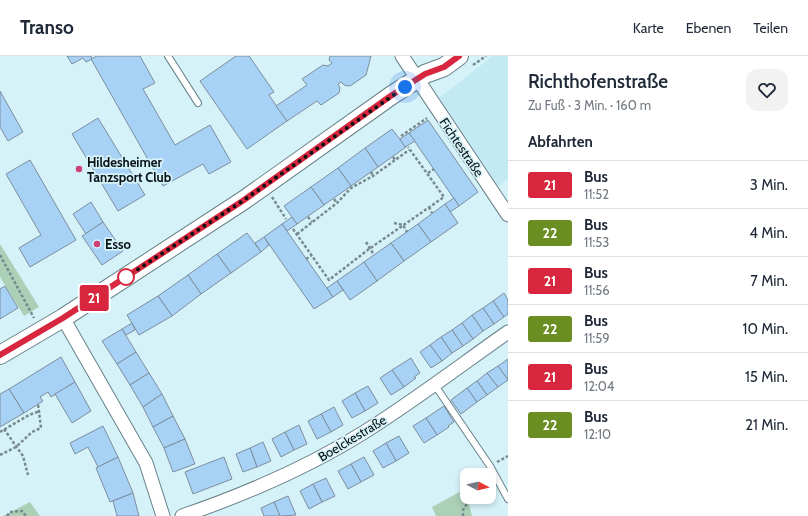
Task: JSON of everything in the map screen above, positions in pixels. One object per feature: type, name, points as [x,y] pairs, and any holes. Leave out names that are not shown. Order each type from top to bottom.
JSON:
[{"type":"street","name":"Fichtestraße","points":[[402,56],[421,77],[437,111],[508,215]]},
{"type":"street","points":[[421,77],[435,56]]},
{"type":"street","points":[[0,355],[63,318],[264,185],[421,77],[444,67],[459,56]]},
{"type":"street","points":[[63,318],[146,463],[163,516]]},
{"type":"street","name":"Boelckestraße","points":[[182,516],[241,494],[308,464],[366,431],[508,332]]},
{"type":"lane","points":[[168,56],[198,104]]},
{"type":"lane","points":[[434,383],[490,466],[508,499]]},
{"type":"path","points":[[401,136],[437,111]]},
{"type":"path","points":[[293,229],[329,280],[369,249],[444,197],[409,148],[396,161],[374,176],[350,188],[337,203],[297,234]]},
{"type":"path","points":[[393,157],[396,161]]},
{"type":"path","points":[[428,174],[434,169]]},
{"type":"path","points":[[371,172],[374,176]]},
{"type":"path","points":[[264,185],[286,219]]},
{"type":"path","points":[[334,198],[337,203]]},
{"type":"path","points":[[429,207],[432,213]]},
{"type":"path","points":[[308,217],[312,222]]},
{"type":"path","points":[[394,223],[403,225],[407,232]]},
{"type":"path","points":[[366,242],[374,255]]},
{"type":"path","points":[[0,256],[42,330]]},
{"type":"path","points":[[306,259],[311,256]]},
{"type":"path","points":[[0,454],[16,447],[32,432],[41,428],[38,404]]},
{"type":"path","points":[[0,432],[29,415],[40,412]]},
{"type":"path","points":[[4,429],[23,456],[28,475]]},
{"type":"path","points":[[464,516],[463,510],[467,504]]},
{"type":"path","points":[[6,516],[10,512],[22,511],[26,516]]},
{"type":"shaded area","points":[[493,56],[508,56],[508,179],[492,190],[435,101]]},
{"type":"green space","points":[[0,244],[39,307],[24,316],[0,277]]},
{"type":"green space","points":[[460,492],[460,504],[469,504],[472,516],[436,516],[432,507]]},
{"type":"green space","points":[[30,502],[40,516],[3,516]]},
{"type":"building","points":[[67,56],[91,56],[92,59],[86,62],[83,58],[72,64]]},
{"type":"building","points":[[97,56],[140,56],[155,83],[143,89],[175,145],[210,125],[231,162],[209,174],[203,164],[163,186],[91,59]]},
{"type":"building","points":[[236,56],[249,56],[274,92],[269,95],[287,121],[247,149],[200,81]]},
{"type":"building","points":[[330,56],[371,56],[366,75],[350,86],[344,85],[341,82],[338,84],[340,88],[339,93],[321,105],[317,101],[287,121],[276,106],[307,85],[302,79],[323,65],[328,66],[332,63],[329,60]]},
{"type":"building","points":[[0,91],[23,132],[8,141],[0,127]]},
{"type":"building","points":[[98,118],[145,195],[118,211],[72,134]]},
{"type":"building","points":[[428,120],[478,192],[459,206],[409,133]]},
{"type":"building","points":[[392,129],[406,147],[378,167],[365,148]]},
{"type":"building","points":[[409,133],[415,141],[405,147],[400,139]]},
{"type":"building","points":[[365,148],[378,167],[351,186],[338,168]]},
{"type":"building","points":[[30,160],[76,240],[30,267],[19,248],[41,235],[6,174]]},
{"type":"building","points":[[338,168],[351,186],[324,205],[311,187]]},
{"type":"building","points":[[311,187],[324,205],[297,224],[284,206]]},
{"type":"building","points":[[454,198],[459,206],[450,212],[445,204]]},
{"type":"building","points":[[91,202],[103,222],[86,234],[73,214]]},
{"type":"building","points":[[445,204],[458,223],[431,242],[418,224]]},
{"type":"building","points":[[292,217],[297,224],[287,231],[282,224]]},
{"type":"building","points":[[103,222],[123,251],[102,265],[82,236]]},
{"type":"building","points":[[282,224],[333,297],[314,309],[264,237]]},
{"type":"building","points":[[418,224],[431,242],[404,261],[391,243]]},
{"type":"building","points":[[247,233],[261,252],[231,273],[217,254]]},
{"type":"building","points":[[264,237],[269,245],[261,252],[255,243]]},
{"type":"building","points":[[391,243],[404,261],[377,281],[364,262]]},
{"type":"building","points":[[217,254],[231,273],[201,294],[188,275]]},
{"type":"building","points":[[364,262],[377,281],[350,300],[337,281]]},
{"type":"building","points":[[188,275],[201,294],[172,316],[158,296]]},
{"type":"building","points":[[337,281],[343,290],[333,297],[327,288]]},
{"type":"building","points":[[5,286],[18,308],[0,319],[0,289]]},
{"type":"building","points":[[504,293],[508,300],[508,314],[504,317],[493,301]]},
{"type":"building","points":[[158,296],[172,316],[139,335],[127,315]]},
{"type":"building","points":[[493,301],[504,317],[494,324],[483,308]]},
{"type":"building","points":[[483,308],[494,324],[483,331],[472,315]]},
{"type":"building","points":[[472,315],[483,331],[473,339],[462,323]]},
{"type":"building","points":[[132,323],[135,330],[126,335],[122,329]]},
{"type":"building","points":[[462,323],[473,339],[463,346],[452,330]]},
{"type":"building","points":[[122,329],[136,352],[117,364],[102,341]]},
{"type":"building","points":[[452,330],[463,346],[452,353],[441,337]]},
{"type":"building","points":[[441,337],[452,353],[442,361],[430,345]]},
{"type":"building","points":[[430,345],[442,361],[431,368],[420,352]]},
{"type":"building","points":[[136,352],[149,373],[130,385],[117,364]]},
{"type":"building","points":[[61,357],[75,382],[51,397],[48,392],[40,397],[43,401],[24,413],[9,389]]},
{"type":"building","points":[[411,358],[420,373],[404,387],[392,370]]},
{"type":"building","points":[[508,359],[508,380],[498,366]]},
{"type":"building","points":[[498,366],[508,380],[498,387],[487,373]]},
{"type":"building","points":[[392,370],[404,387],[391,395],[380,378]]},
{"type":"building","points":[[149,373],[162,394],[143,407],[130,385]]},
{"type":"building","points":[[487,373],[498,387],[487,395],[477,381]]},
{"type":"building","points":[[477,381],[487,395],[477,402],[467,388]]},
{"type":"building","points":[[75,382],[91,411],[72,423],[55,394]]},
{"type":"building","points":[[368,386],[378,403],[365,411],[355,393]]},
{"type":"building","points":[[467,388],[477,402],[461,414],[451,400]]},
{"type":"building","points":[[9,389],[24,413],[0,427],[0,394]]},
{"type":"building","points":[[355,393],[365,411],[352,418],[342,401]]},
{"type":"building","points":[[162,394],[173,416],[153,427],[143,407]]},
{"type":"building","points":[[444,406],[454,422],[437,435],[426,418]]},
{"type":"building","points":[[334,407],[343,425],[331,432],[321,414]]},
{"type":"building","points":[[321,414],[331,432],[317,439],[308,421]]},
{"type":"building","points":[[173,416],[185,439],[164,448],[153,427]]},
{"type":"building","points":[[426,418],[437,435],[424,443],[413,426]]},
{"type":"building","points":[[299,425],[307,444],[294,450],[285,432]]},
{"type":"building","points":[[103,426],[118,457],[98,467],[88,447],[75,454],[70,443]]},
{"type":"building","points":[[285,432],[294,450],[281,457],[272,439]]},
{"type":"building","points":[[399,436],[409,453],[396,461],[386,443]]},
{"type":"building","points":[[185,439],[195,464],[173,472],[164,448]]},
{"type":"building","points":[[263,442],[271,461],[257,467],[250,448]]},
{"type":"building","points":[[386,443],[396,461],[383,468],[373,451]]},
{"type":"building","points":[[250,448],[257,467],[243,472],[236,454]]},
{"type":"building","points":[[118,457],[133,493],[110,502],[96,468]]},
{"type":"building","points":[[224,457],[232,479],[193,494],[185,472]]},
{"type":"building","points":[[364,457],[374,475],[361,482],[351,464]]},
{"type":"building","points":[[351,464],[361,482],[348,489],[338,471]]},
{"type":"building","points":[[326,478],[335,496],[322,502],[313,484]]},
{"type":"building","points":[[313,484],[322,502],[309,509],[300,491]]},
{"type":"building","points":[[133,493],[139,516],[117,516],[113,501]]},
{"type":"building","points":[[288,496],[296,515],[280,516],[274,502]]},
{"type":"building","points":[[274,502],[280,516],[264,516],[261,508]]},
{"type":"bus line","name":"21","points":[[0,355],[63,318],[244,200],[392,95],[425,74],[444,67],[459,56]]},
{"type":"place","name":"Hildesheimer Tanzsport Club","points":[[79,169]]},
{"type":"place","name":"Esso","points":[[97,244]]},
{"type":"route","points":[[126,277],[244,200],[320,145],[405,87]]}]
